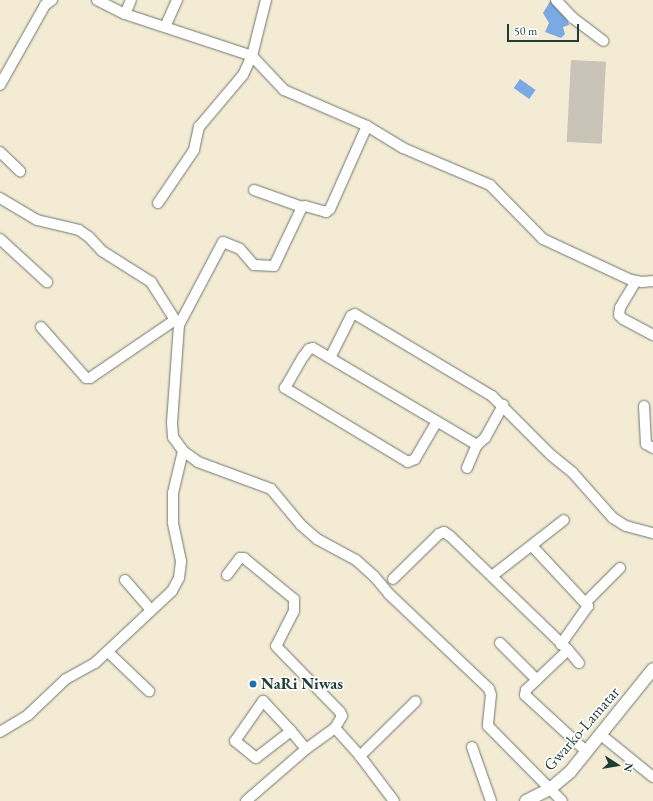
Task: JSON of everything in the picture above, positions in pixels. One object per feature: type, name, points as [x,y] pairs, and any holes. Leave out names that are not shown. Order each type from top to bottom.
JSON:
[{"type":"main road","name":"Gwarko-Lamatar","points":[[526,801],[551,788],[570,772],[652,672]]},
{"type":"street","points":[[0,85],[45,5],[52,0]]},
{"type":"street","points":[[97,0],[125,14],[252,56],[284,90],[367,126],[403,148],[490,185],[544,239],[636,281],[653,281]]},
{"type":"street","points":[[125,14],[131,0]]},
{"type":"street","points":[[165,26],[177,0]]},
{"type":"street","points":[[158,203],[194,150],[199,127],[237,84],[252,56],[266,0]]},
{"type":"street","points":[[556,0],[573,18],[603,41]]},
{"type":"street","points":[[254,190],[302,208],[305,206],[329,211],[367,126]]},
{"type":"street","points":[[0,152],[20,171]]},
{"type":"street","points":[[0,198],[36,220],[79,230],[89,237],[102,251],[151,282],[177,322]]},
{"type":"street","points":[[302,208],[276,265],[254,265],[240,249],[223,242],[177,322],[172,423],[174,437],[183,451],[198,462],[271,489],[301,525],[317,539],[356,560],[374,576],[389,594],[489,689],[491,695],[488,726],[551,788],[562,801]]},
{"type":"street","points":[[0,239],[47,282]]},
{"type":"street","points":[[636,281],[620,308],[619,315],[622,319],[653,335]]},
{"type":"street","points":[[330,358],[351,316],[355,314],[471,382],[503,405],[552,455],[574,473],[612,518],[626,526],[653,534]]},
{"type":"street","points":[[41,327],[88,379],[177,322]]},
{"type":"street","points":[[436,423],[415,459],[408,462],[285,388],[311,348],[330,358],[436,423],[477,445]]},
{"type":"street","points":[[467,468],[477,445],[485,438],[503,405]]},
{"type":"street","points":[[644,406],[646,444],[653,448]]},
{"type":"street","points":[[0,732],[28,715],[66,679],[95,663],[172,591],[179,578],[181,562],[173,522],[173,493],[183,451]]},
{"type":"street","points":[[492,576],[533,547],[564,520]]},
{"type":"street","points":[[393,579],[439,534],[444,532],[492,576],[579,663]]},
{"type":"street","points":[[533,547],[586,602],[587,611],[564,647],[537,680],[526,690],[526,695],[587,752]]},
{"type":"street","points":[[226,575],[240,558],[244,558],[294,598],[294,612],[276,646],[340,712],[342,716],[335,728],[306,750],[246,801]]},
{"type":"street","points":[[586,602],[620,568]]},
{"type":"street","points":[[125,580],[151,610]]},
{"type":"street","points":[[500,643],[537,680]]},
{"type":"street","points":[[108,652],[149,691]]},
{"type":"street","points":[[291,731],[256,758],[235,741],[263,701],[291,731],[306,750]]},
{"type":"street","points":[[360,756],[416,701]]},
{"type":"street","points":[[335,728],[360,756],[394,801]]},
{"type":"street","points":[[601,735],[653,777]]},
{"type":"street","points":[[472,747],[491,801]]},
{"type":"shaded area","points":[[571,60],[606,62],[602,144],[567,142]]},
{"type":"water","points":[[551,0],[565,14],[569,25],[563,27],[565,34],[561,38],[545,32],[549,23],[543,13]]},
{"type":"water","points":[[520,79],[536,90],[529,99],[514,88]]},
{"type":"place","name":"NaRi Niwas","points":[[253,684]]}]
